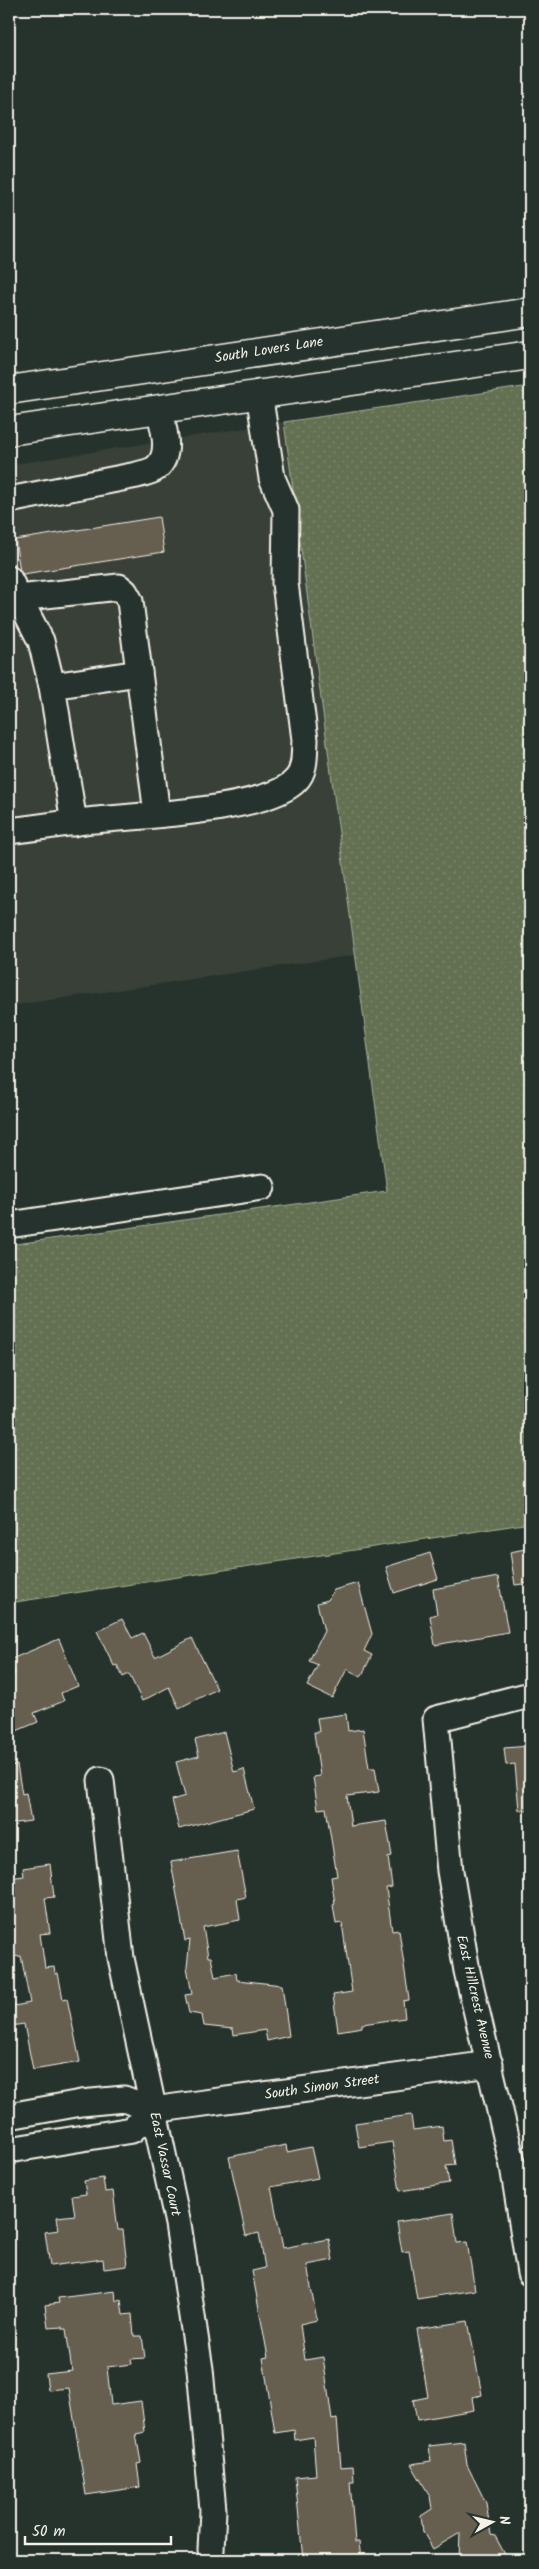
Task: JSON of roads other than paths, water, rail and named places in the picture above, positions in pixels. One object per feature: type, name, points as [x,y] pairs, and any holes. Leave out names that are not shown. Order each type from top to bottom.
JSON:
[{"type":"main road","name":"South Lovers Lane","points":[[9,390],[530,312]]},
{"type":"main road","points":[[9,431],[259,393],[530,355]]},
{"type":"street","points":[[9,831],[242,803],[277,793],[296,780],[304,765],[305,740],[284,565],[286,510],[272,478],[259,393]]},
{"type":"street","points":[[9,500],[137,475],[156,468],[166,446],[158,408]]},
{"type":"street","points":[[74,823],[52,686],[41,641],[12,592],[119,587],[125,592],[130,601],[157,814]]},
{"type":"street","points":[[52,686],[139,673]]},
{"type":"street","points":[[9,1226],[262,1187]]},
{"type":"street","name":"East Hillcrest Avenue","points":[[530,1696],[436,1719],[450,1871],[467,1971],[513,2166],[530,2274]]},
{"type":"street","name":"East Vassar Court","points":[[100,1780],[121,1958],[178,2224],[200,2369],[213,2510],[211,2550]]},
{"type":"street","name":"South Simon Street","points":[[9,2116],[81,2103],[124,2099],[153,2110],[490,2064]]},
{"type":"street","points":[[9,2150],[132,2130],[153,2110]]}]
